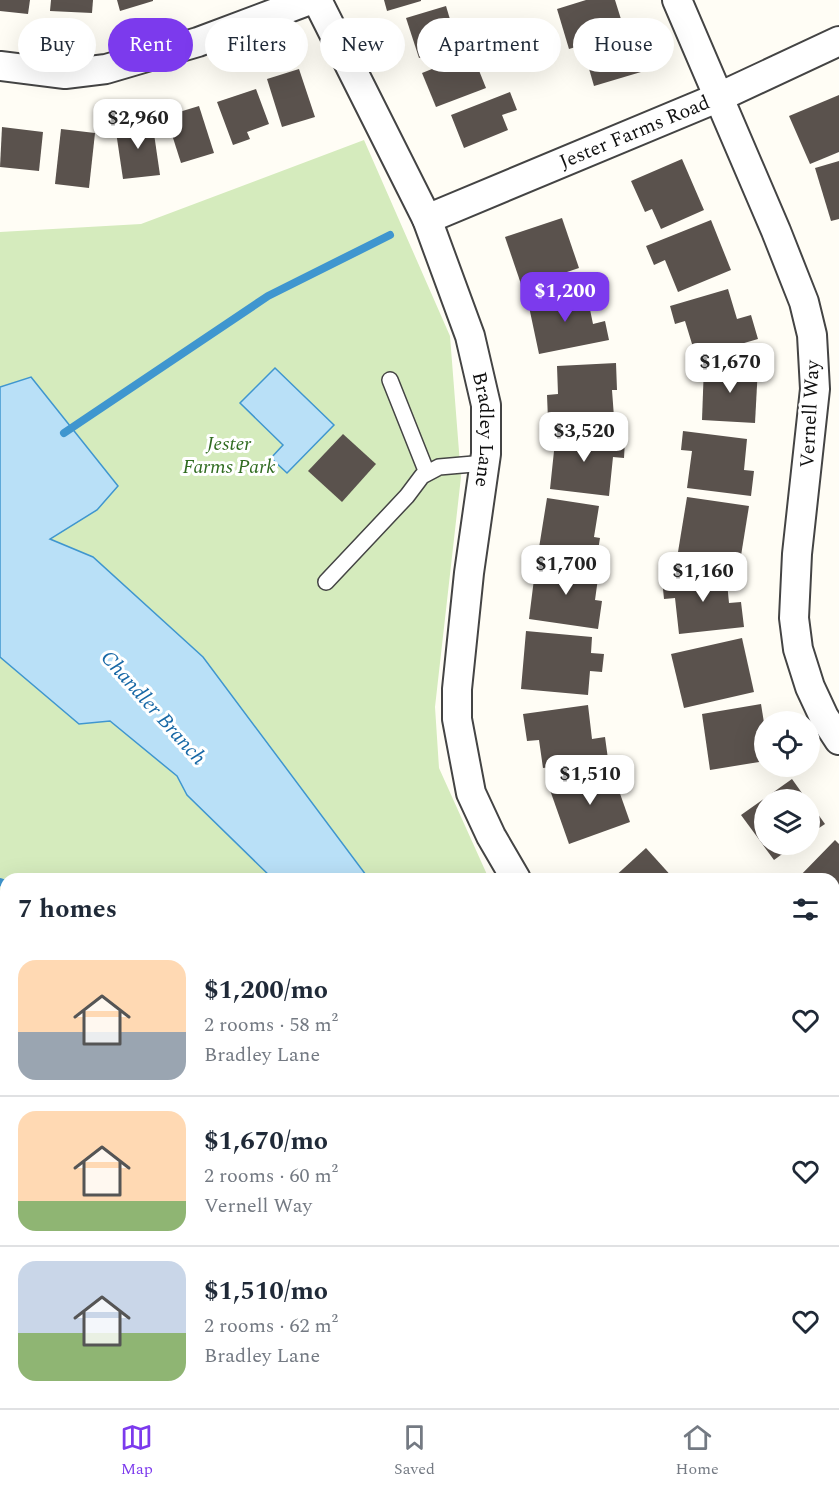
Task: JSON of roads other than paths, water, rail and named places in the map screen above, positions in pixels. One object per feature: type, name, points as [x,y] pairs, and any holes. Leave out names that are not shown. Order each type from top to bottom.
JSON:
[{"type":"street","points":[[0,66],[65,74],[106,69],[198,42],[310,0]]},
{"type":"street","name":"Bradley Lane","points":[[317,0],[427,219],[470,336],[486,405],[484,463],[457,689],[457,719],[471,793],[491,836],[513,873]]},
{"type":"street","name":"Vernell Way","points":[[677,0],[792,272],[804,302],[812,335],[815,389],[797,554],[794,618],[798,650],[810,687],[824,717],[839,738]]},
{"type":"street","name":"Jester Farms Road","points":[[427,219],[717,98],[839,41]]},
{"type":"lane","points":[[390,380],[427,473]]},
{"type":"lane","points":[[326,582],[407,496],[422,476],[439,467],[484,463]]},
{"type":"water","points":[[275,368],[334,425],[287,473],[271,458],[283,445],[240,403]]},
{"type":"water","name":"Chandler Branch","points":[[31,377],[118,486],[97,510],[50,539],[93,557],[203,657],[365,873],[267,873],[187,795],[177,776],[110,721],[79,724],[0,657],[0,387]]},
{"type":"waterway","points":[[64,433],[268,296],[390,235]]},
{"type":"park label","name":"Jester Farms Park","points":[[229,456]]}]
